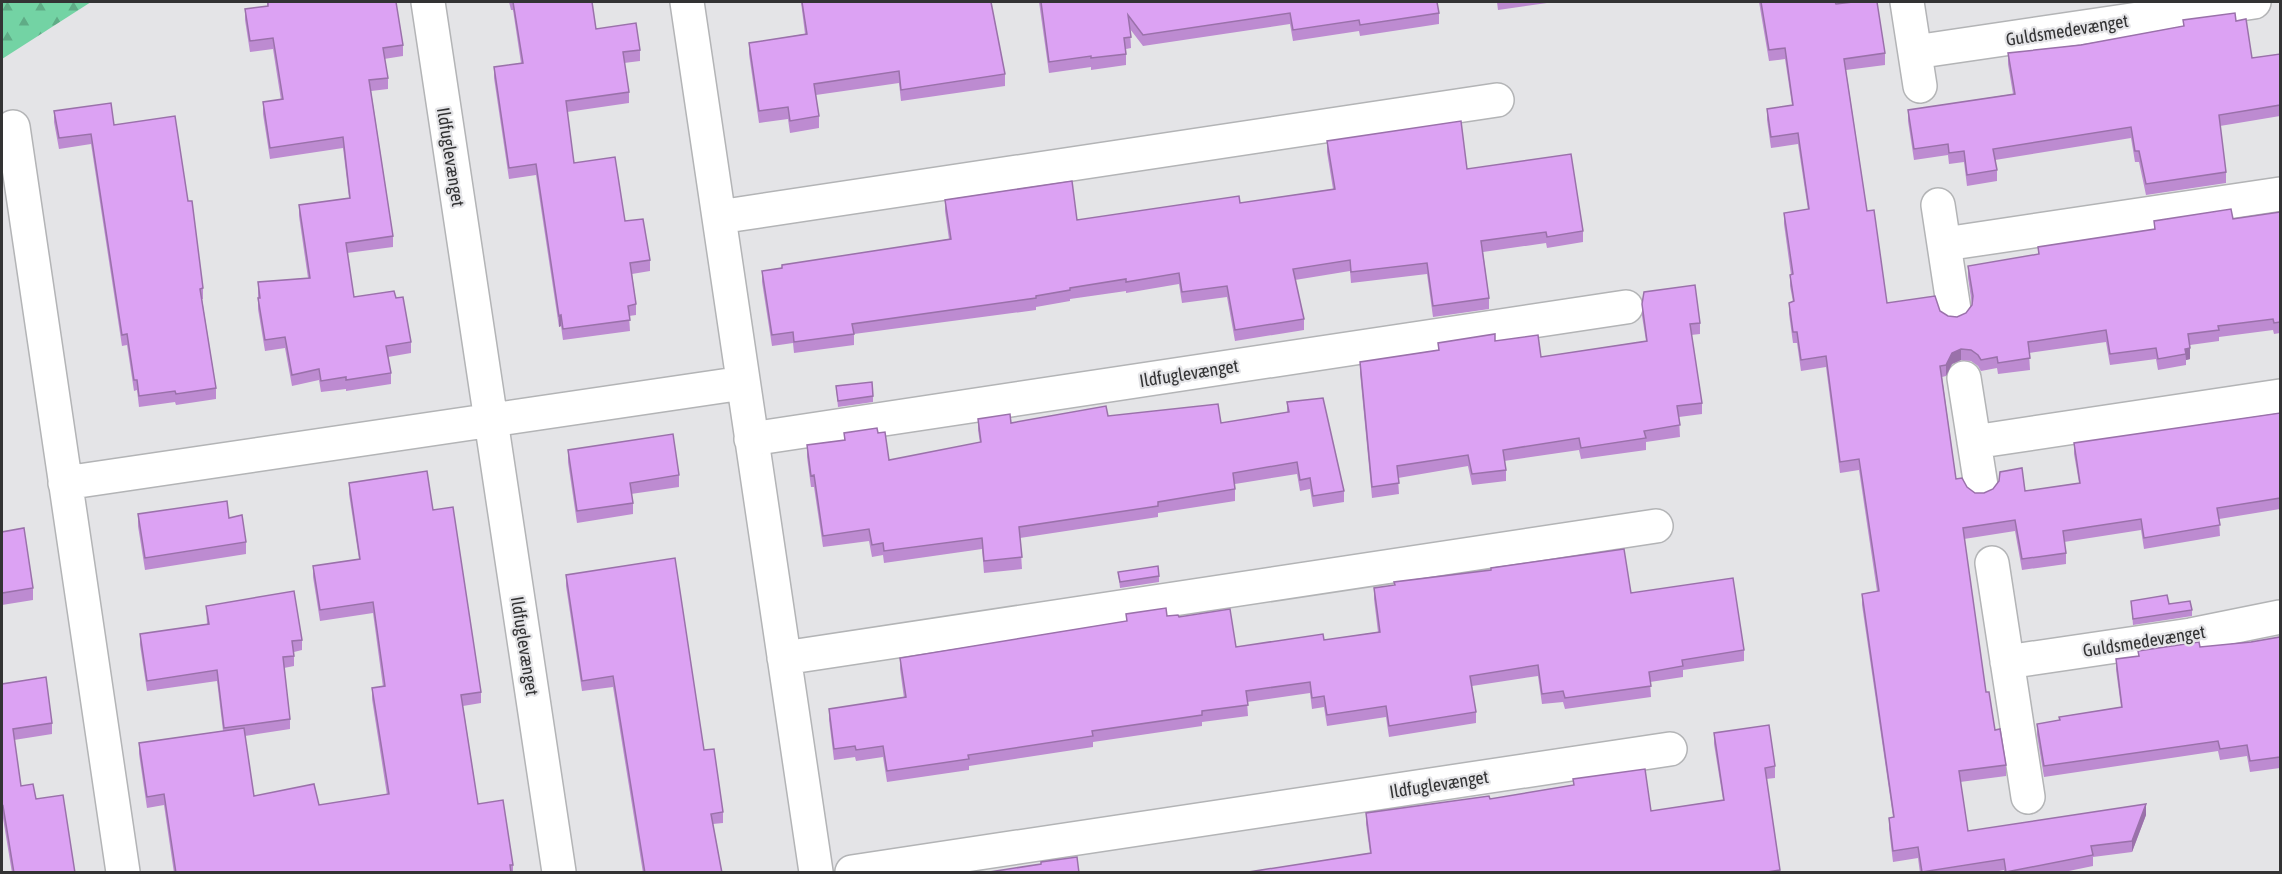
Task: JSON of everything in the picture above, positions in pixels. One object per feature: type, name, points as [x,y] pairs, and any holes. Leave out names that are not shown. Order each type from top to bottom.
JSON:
[{"type":"street","name":"Ildfuglevænget","points":[[428,2],[559,873]]},
{"type":"street","points":[[687,2],[816,873]]},
{"type":"street","points":[[1907,2],[1920,86]]},
{"type":"street","name":"Guldsmedevænget","points":[[1915,52],[2254,2]]},
{"type":"street","points":[[718,218],[1497,100]]},
{"type":"street","points":[[12,127],[123,873]]},
{"type":"street","points":[[1945,244],[2280,194]]},
{"type":"street","points":[[1938,205],[1954,310]]},
{"type":"street","name":"Ildfuglevænget","points":[[751,439],[1626,307]]},
{"type":"street","points":[[1964,378],[1981,486]]},
{"type":"street","points":[[65,483],[743,382]]},
{"type":"street","points":[[1974,442],[2280,396]]},
{"type":"street","points":[[784,658],[1656,526]]},
{"type":"street","points":[[1992,562],[2028,796]]},
{"type":"street","name":"Guldsmedevænget","points":[[2007,662],[2192,635],[2280,617]]},
{"type":"street","name":"Ildfuglevænget","points":[[852,873],[1670,749]]},
{"type":"green space","points":[[2,2],[91,2],[2,59]]},
{"type":"building","points":[[268,2],[396,2],[403,45],[383,48],[388,78],[369,80],[393,236],[346,243],[354,297],[394,291],[396,298],[403,297],[411,342],[386,346],[391,373],[346,380],[346,377],[321,381],[319,369],[292,375],[285,337],[265,340],[258,298],[260,298],[258,282],[310,278],[299,205],[350,198],[343,137],[270,148],[263,102],[283,99],[273,38],[250,41],[245,9],[268,6]]},
{"type":"building","points":[[513,2],[592,2],[596,29],[636,23],[640,50],[623,52],[629,92],[566,101],[574,163],[615,157],[625,221],[643,219],[650,260],[630,263],[636,304],[628,306],[630,320],[563,329],[561,315],[559,316],[536,164],[509,168],[494,67],[523,63]]},
{"type":"building","points":[[802,2],[991,2],[1005,74],[901,90],[899,71],[814,84],[819,116],[790,121],[788,107],[759,111],[749,43],[807,34]]},
{"type":"building","points":[[1041,2],[1437,2],[1439,13],[1360,25],[1359,20],[1293,30],[1290,13],[1143,35],[1128,15],[1131,37],[1124,38],[1126,54],[1049,62]]},
{"type":"building","points":[[1761,2],[1835,2],[1836,4],[1877,2],[1885,53],[1844,59],[1867,211],[1874,210],[1887,303],[1935,296],[1940,311],[1948,316],[1957,317],[1966,313],[1972,305],[1973,296],[1968,266],[2039,254],[2038,247],[2155,229],[2154,221],[2231,209],[2233,219],[2280,212],[2280,322],[2274,323],[2273,319],[2218,326],[2219,330],[2188,334],[2190,348],[2185,349],[2186,354],[2158,359],[2156,348],[2110,354],[2106,330],[2028,342],[2030,358],[1998,363],[1997,357],[1981,360],[1971,350],[1961,349],[1952,353],[1946,365],[1940,366],[1956,479],[1962,478],[1967,487],[1975,493],[1984,493],[1993,489],[1999,481],[2000,472],[2022,468],[2025,491],[2080,483],[2074,443],[2280,413],[2280,498],[2217,508],[2220,525],[2144,538],[2141,519],[2063,531],[2066,553],[2022,559],[2015,520],[1963,528],[1986,692],[1989,692],[1995,730],[2000,729],[2006,765],[1959,771],[1968,831],[2146,804],[2132,841],[2091,846],[2093,855],[2006,872],[2004,859],[1922,872],[1918,847],[1893,851],[1889,818],[1894,817],[1862,594],[1879,591],[1859,459],[1840,462],[1826,356],[1801,360],[1797,332],[1793,332],[1789,303],[1794,301],[1790,275],[1793,274],[1784,213],[1809,209],[1798,133],[1771,137],[1767,109],[1793,105],[1785,48],[1769,50]]},
{"type":"building","points":[[2235,13],[2236,21],[2246,19],[2252,58],[2280,54],[2280,105],[2219,115],[2226,172],[2146,184],[2139,151],[2135,151],[2131,127],[1993,149],[1997,170],[1967,175],[1964,151],[1949,153],[1948,144],[1914,149],[1908,110],[2015,94],[2008,53],[2081,45],[2184,26],[2183,20]]},
{"type":"building","points":[[111,103],[114,125],[175,116],[188,201],[192,201],[203,288],[200,289],[216,388],[176,394],[175,391],[139,396],[137,380],[134,380],[127,334],[122,335],[91,134],[59,138],[54,111]]},
{"type":"building","points":[[1461,121],[1467,169],[1571,154],[1583,231],[1547,237],[1546,232],[1481,241],[1489,298],[1433,306],[1427,263],[1351,272],[1350,260],[1293,269],[1304,319],[1235,330],[1227,286],[1182,292],[1179,273],[1070,288],[1070,290],[1036,296],[1036,298],[852,324],[854,334],[794,342],[793,332],[772,335],[762,271],[782,268],[782,265],[951,239],[945,200],[1072,181],[1077,220],[1239,196],[1240,203],[1335,189],[1327,141]]},
{"type":"building","points":[[1695,285],[1700,323],[1690,324],[1702,403],[1677,406],[1680,425],[1644,431],[1646,438],[1581,448],[1579,438],[1503,450],[1506,470],[1472,474],[1468,455],[1397,466],[1399,483],[1372,487],[1360,362],[1439,350],[1438,343],[1495,334],[1495,341],[1538,335],[1541,357],[1647,341],[1642,304],[1644,292]]},
{"type":"building","points":[[872,382],[873,396],[838,401],[836,386]]},
{"type":"building","points":[[1323,398],[1344,491],[1313,496],[1310,478],[1300,480],[1297,462],[1233,473],[1235,489],[1158,502],[1158,506],[1019,527],[1022,557],[984,561],[982,538],[884,551],[883,543],[872,545],[869,529],[823,536],[807,445],[845,440],[844,433],[877,428],[878,433],[885,432],[889,460],[981,442],[978,419],[1010,414],[1011,423],[1106,406],[1108,416],[1218,404],[1221,423],[1289,412],[1287,402]]},
{"type":"building","points":[[673,434],[679,475],[630,483],[633,503],[577,511],[568,450]]},
{"type":"building","points":[[427,471],[433,510],[453,507],[481,692],[461,695],[478,804],[503,800],[513,865],[510,865],[511,873],[176,873],[164,794],[147,797],[139,743],[244,728],[254,796],[314,784],[319,805],[389,794],[372,688],[385,686],[373,602],[320,610],[313,566],[360,559],[349,483]]},
{"type":"building","points":[[227,501],[229,518],[242,515],[246,542],[145,558],[138,514]]},
{"type":"building","points":[[24,528],[33,588],[2,593],[2,532]]},
{"type":"building","points":[[1624,549],[1631,593],[1733,578],[1744,650],[1682,660],[1683,666],[1649,672],[1651,686],[1565,698],[1563,691],[1542,694],[1538,665],[1470,676],[1476,712],[1389,726],[1386,706],[1327,715],[1324,696],[1312,698],[1310,682],[1246,691],[1248,705],[1202,711],[1202,715],[1092,731],[1093,736],[968,755],[969,759],[887,771],[883,746],[856,750],[855,746],[834,749],[829,709],[906,697],[900,658],[1127,621],[1126,614],[1166,608],[1167,616],[1178,615],[1179,617],[1230,609],[1236,647],[1323,634],[1324,640],[1380,632],[1374,588],[1395,585],[1394,582],[1491,570],[1491,568]]},
{"type":"building","points":[[675,558],[704,750],[714,749],[723,812],[711,814],[722,873],[645,873],[613,676],[582,681],[566,575]]},
{"type":"building","points":[[1158,566],[1159,576],[1120,582],[1118,572]]},
{"type":"building","points":[[294,591],[302,640],[292,641],[294,656],[283,657],[290,719],[224,728],[217,670],[147,681],[140,634],[209,624],[206,606]]},
{"type":"building","points":[[2167,595],[2169,604],[2190,601],[2192,610],[2133,619],[2131,601]]},
{"type":"building","points":[[2280,637],[2280,757],[2250,761],[2247,745],[2220,749],[2218,741],[2044,766],[2037,724],[2060,720],[2059,717],[2122,707],[2116,659],[2139,656],[2138,651],[2199,642],[2200,647]]},
{"type":"building","points":[[46,677],[52,723],[13,729],[21,786],[33,784],[36,799],[63,795],[75,873],[14,873],[2,807],[2,684]]},
{"type":"building","points":[[1769,725],[1775,766],[1765,768],[1780,870],[1761,873],[1242,873],[1371,853],[1366,813],[1489,796],[1490,799],[1574,785],[1573,779],[1645,769],[1651,811],[1724,800],[1714,733]]},
{"type":"building","points":[[1077,857],[1079,873],[983,873],[1041,864],[1041,862]]}]
